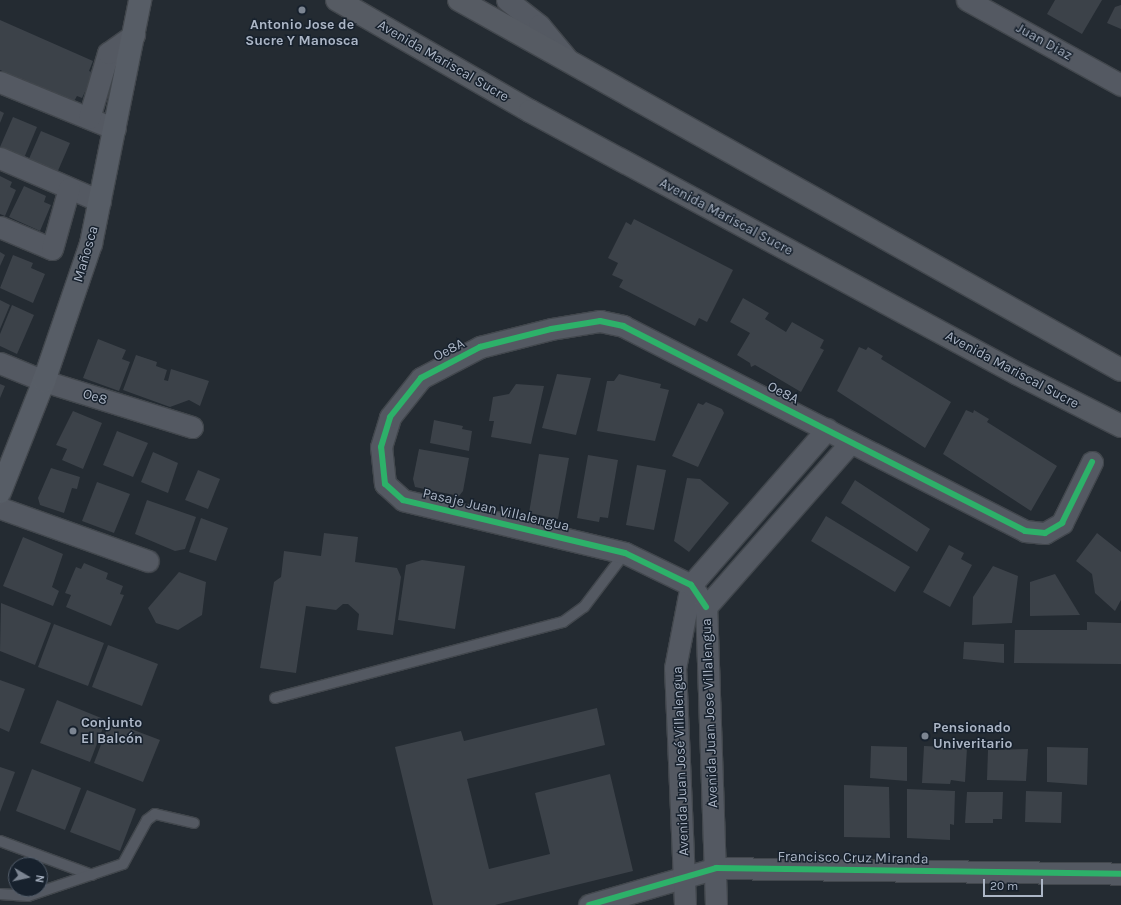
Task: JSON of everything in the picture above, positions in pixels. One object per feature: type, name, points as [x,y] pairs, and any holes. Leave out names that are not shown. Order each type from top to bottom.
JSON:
[{"type":"main road","name":"Avenida Mariscal Sucre","points":[[337,0],[530,112],[1018,374],[1121,426]]},
{"type":"main road","points":[[459,0],[1121,370]]},
{"type":"street","points":[[507,0],[539,25],[571,63]]},
{"type":"street","name":"Juan Diaz","points":[[967,0],[1121,85]]},
{"type":"street","name":"Mañosca","points":[[0,492],[44,381],[91,244],[134,35],[143,2]]},
{"type":"street","points":[[89,118],[108,54],[134,35]]},
{"type":"street","points":[[0,82],[115,129]]},
{"type":"street","points":[[0,158],[100,201]]},
{"type":"street","points":[[0,227],[52,249],[69,188]]},
{"type":"street","name":"Oe8A","points":[[421,378],[480,348],[551,329],[600,321],[623,326],[1025,531],[1045,533],[1062,524],[1092,462]]},
{"type":"street","name":"Oe8","points":[[0,363],[44,381],[192,427]]},
{"type":"street","name":"Pasaje Juan Villalengua","points":[[421,378],[390,417],[381,447],[386,484],[403,500],[624,553],[691,585]]},
{"type":"street","points":[[706,607],[691,585],[827,429]]},
{"type":"street","name":"Avenida Juan Jose Villalengua","points":[[716,868],[706,607],[850,443]]},
{"type":"street","points":[[0,508],[148,561]]},
{"type":"street","name":"Avenida Juan José Villalengua","points":[[685,905],[676,668],[691,585]]},
{"type":"street","points":[[716,868],[716,905]]},
{"type":"street","name":"Francisco Cruz Miranda","points":[[589,905],[716,868],[1121,874]]},
{"type":"lane","points":[[275,698],[563,622],[584,607],[624,553]]},
{"type":"lane","points":[[0,894],[28,896],[123,864],[147,820],[155,814],[194,823]]},
{"type":"lane","points":[[0,842],[92,875]]},
{"type":"building","points":[[1055,0],[1102,0],[1082,34],[1047,14]]},
{"type":"building","points":[[1121,5],[1121,29],[1107,23],[1115,7]]},
{"type":"building","points":[[0,20],[93,61],[89,71],[94,73],[82,98],[77,96],[73,103],[0,70]]},
{"type":"building","points":[[0,111],[4,113],[0,123]]},
{"type":"building","points":[[13,117],[37,127],[24,158],[0,147]]},
{"type":"building","points":[[41,131],[70,143],[57,173],[28,161]]},
{"type":"building","points":[[0,176],[12,182],[10,187],[16,190],[5,216],[0,214]]},
{"type":"building","points":[[24,186],[46,196],[44,202],[51,205],[40,231],[9,217]]},
{"type":"building","points":[[634,219],[733,270],[707,322],[699,318],[695,326],[619,287],[623,280],[612,275],[618,263],[608,258],[626,222],[631,225]]},
{"type":"building","points":[[0,252],[5,255],[0,266]]},
{"type":"building","points":[[13,255],[33,263],[31,268],[45,274],[33,303],[0,288]]},
{"type":"building","points":[[743,298],[769,313],[765,319],[786,332],[792,322],[824,340],[820,348],[824,350],[801,392],[755,365],[751,367],[750,363],[737,355],[750,333],[730,322]]},
{"type":"building","points":[[0,300],[10,305],[0,329]]},
{"type":"building","points":[[12,305],[34,315],[17,354],[0,346],[0,334]]},
{"type":"building","points":[[98,339],[126,350],[122,359],[130,362],[119,391],[83,378]]},
{"type":"building","points":[[859,347],[866,350],[868,347],[883,356],[881,359],[951,402],[925,448],[837,391]]},
{"type":"building","points":[[136,355],[157,362],[156,366],[167,370],[164,380],[168,381],[171,369],[209,381],[200,406],[189,400],[170,407],[123,390]]},
{"type":"building","points":[[557,374],[591,378],[576,435],[542,428]]},
{"type":"building","points":[[619,374],[661,384],[660,388],[669,390],[655,441],[597,431],[607,381],[614,381]]},
{"type":"building","points":[[0,384],[5,386],[0,398]]},
{"type":"building","points":[[516,384],[544,386],[531,444],[491,437],[494,421],[489,421],[493,397],[509,394]]},
{"type":"building","points":[[706,402],[722,409],[724,413],[698,467],[672,456],[698,403],[703,405]]},
{"type":"building","points":[[966,410],[973,413],[974,410],[989,419],[987,422],[1057,466],[1031,511],[943,454]]},
{"type":"building","points":[[73,411],[102,423],[83,469],[62,460],[67,449],[56,445]]},
{"type":"building","points":[[434,420],[463,426],[462,429],[472,431],[469,451],[430,443]]},
{"type":"building","points":[[117,431],[148,443],[133,477],[103,465]]},
{"type":"building","points":[[419,449],[469,458],[463,491],[459,496],[415,487],[413,479]]},
{"type":"building","points":[[153,452],[178,463],[168,493],[141,482]]},
{"type":"building","points":[[539,454],[569,458],[558,519],[529,513]]},
{"type":"building","points":[[588,455],[618,460],[608,518],[600,517],[599,522],[577,518]]},
{"type":"building","points":[[637,465],[666,470],[654,530],[626,525]]},
{"type":"building","points":[[51,468],[80,477],[77,489],[72,488],[64,513],[40,505],[38,498]]},
{"type":"building","points":[[198,470],[220,479],[208,509],[185,500]]},
{"type":"building","points":[[687,478],[700,479],[729,503],[689,552],[674,541]]},
{"type":"building","points":[[855,480],[930,529],[917,552],[841,503]]},
{"type":"building","points":[[97,482],[130,494],[114,533],[82,521]]},
{"type":"building","points":[[147,500],[196,517],[185,549],[175,551],[135,534]]},
{"type":"building","points":[[826,516],[910,567],[895,592],[811,541]]},
{"type":"building","points":[[201,518],[228,528],[216,561],[189,552]]},
{"type":"building","points":[[324,533],[358,537],[355,562],[397,568],[401,577],[393,635],[357,630],[359,614],[348,604],[343,604],[336,610],[306,606],[296,673],[260,668],[274,582],[281,577],[284,551],[321,556]]},
{"type":"building","points":[[1097,533],[1121,552],[1121,600],[1115,611],[1095,593],[1092,574],[1076,561]]},
{"type":"building","points":[[23,537],[63,554],[52,587],[59,591],[53,606],[3,586]]},
{"type":"building","points":[[949,545],[964,553],[961,559],[972,565],[950,607],[923,592]]},
{"type":"building","points":[[422,560],[465,566],[455,629],[398,620],[406,565]]},
{"type":"building","points":[[84,563],[108,573],[106,579],[123,586],[120,594],[124,595],[111,626],[66,607],[71,595],[65,593],[76,567],[81,569]]},
{"type":"building","points":[[993,566],[1018,576],[1012,623],[972,625],[973,597]]},
{"type":"building","points":[[179,572],[206,582],[202,615],[178,630],[156,623],[148,608]]},
{"type":"building","points":[[1055,574],[1080,615],[1030,616],[1030,582]]},
{"type":"building","points":[[1,603],[51,623],[35,665],[0,651]]},
{"type":"building","points":[[1087,622],[1121,623],[1121,664],[1014,663],[1015,630],[1087,630]]},
{"type":"building","points":[[54,624],[104,643],[88,686],[38,667]]},
{"type":"building","points":[[964,642],[1004,644],[1004,663],[963,659]]},
{"type":"building","points":[[108,645],[158,664],[142,706],[92,687]]},
{"type":"building","points":[[0,680],[25,689],[9,732],[0,728]]},
{"type":"building","name":"Conjunto El Balcón","points":[[57,700],[106,720],[90,762],[40,743]]},
{"type":"building","points":[[597,708],[605,745],[467,779],[489,869],[550,854],[535,793],[610,774],[633,871],[495,905],[433,905],[395,747],[461,731],[464,741]]},
{"type":"building","points":[[110,721],[160,740],[143,782],[94,763]]},
{"type":"building","points":[[871,746],[907,747],[907,781],[870,778]]},
{"type":"building","points":[[924,746],[967,748],[965,782],[951,780],[950,784],[922,783]]},
{"type":"building","points":[[1047,747],[1088,748],[1087,785],[1047,782]]},
{"type":"building","points":[[1028,749],[1026,781],[987,780],[988,750]]},
{"type":"building","points":[[0,767],[15,772],[0,812]]},
{"type":"building","points":[[32,769],[81,788],[65,830],[16,811]]},
{"type":"building","points":[[844,785],[889,787],[890,838],[844,837]]},
{"type":"building","points":[[907,789],[955,791],[954,825],[950,824],[950,840],[907,838]]},
{"type":"building","points":[[87,790],[136,809],[120,851],[70,832]]},
{"type":"building","points":[[1026,791],[1062,792],[1061,823],[1025,822]]},
{"type":"building","points":[[967,792],[1003,792],[1002,819],[993,819],[993,823],[965,823]]},
{"type":"cycle path","points":[[706,607],[691,585],[625,553],[403,500],[385,484],[381,447],[390,417],[421,378],[480,347],[551,329],[600,321],[623,326],[1025,531],[1045,533],[1062,523],[1092,462]]},
{"type":"cycle path","points":[[589,905],[716,868],[1121,874]]},
{"type":"place","name":"Antonio Jose de Sucre Y Manosca","points":[[302,10]]},
{"type":"place","name":"Conjunto El Balcón","points":[[73,731]]},
{"type":"place","name":"Pensionado Univeritario","points":[[925,736]]}]
